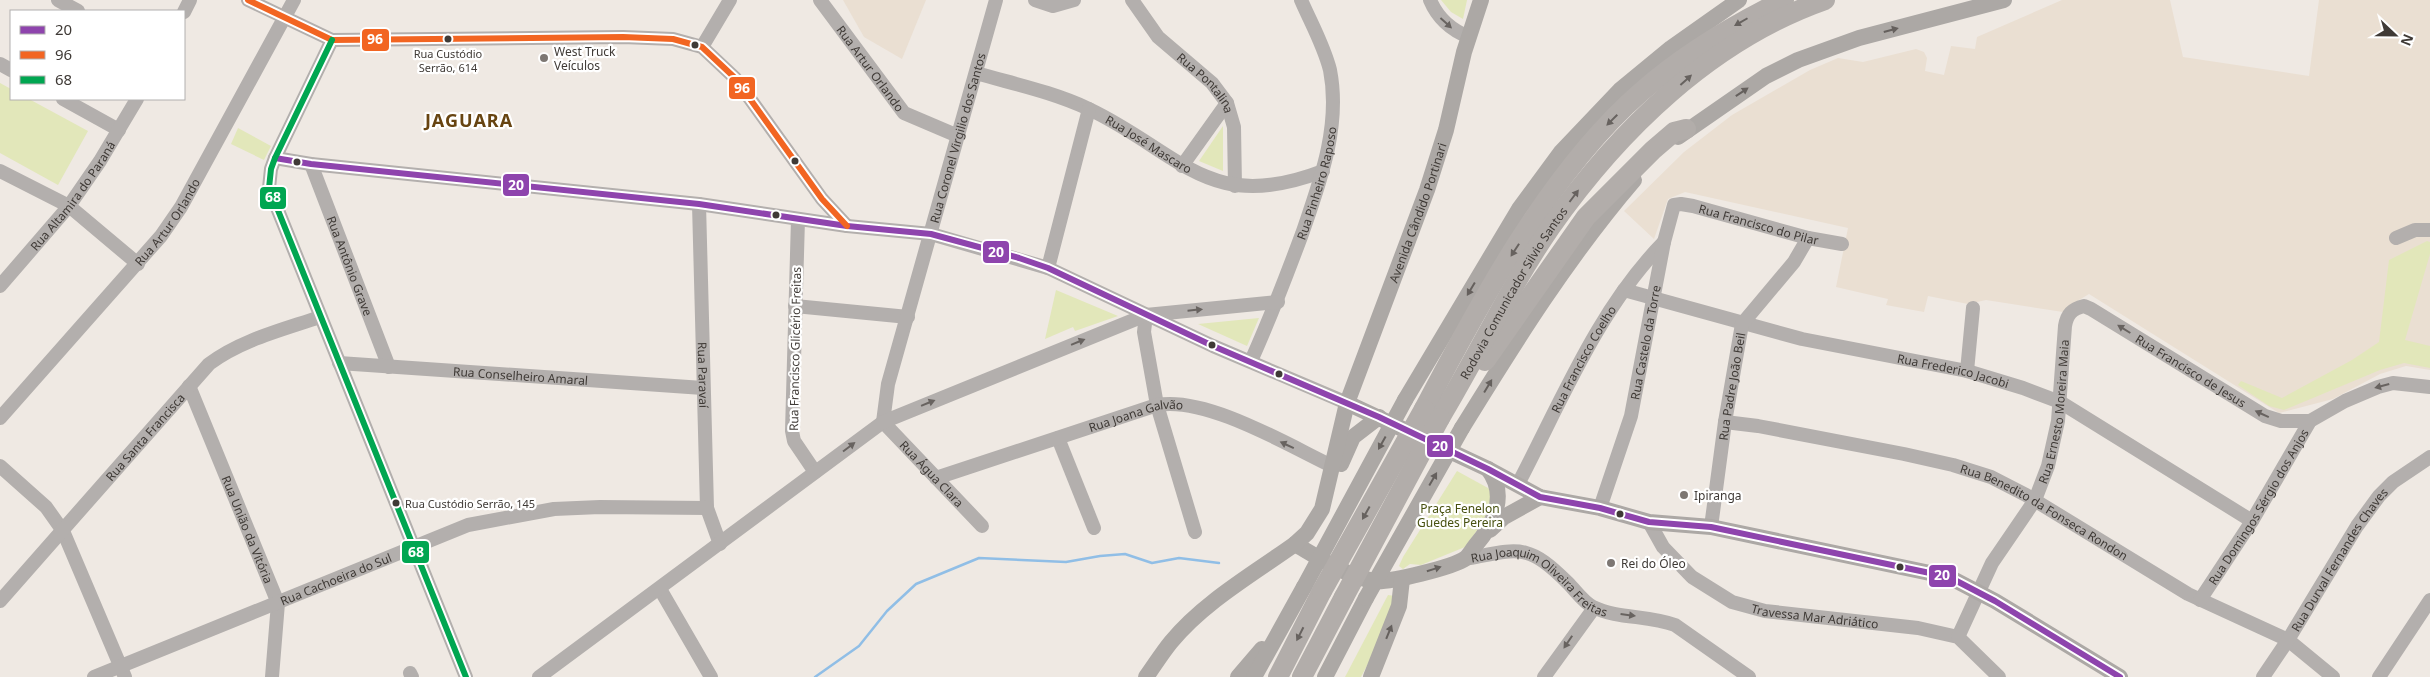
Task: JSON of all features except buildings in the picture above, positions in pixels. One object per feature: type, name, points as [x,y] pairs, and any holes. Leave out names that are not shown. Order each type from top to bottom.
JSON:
[{"type":"highway","name":"Rodovia Comunicador Silvio Santos","points":[[1302,677],[1436,414],[1466,330],[1508,260],[1576,160],[1640,92],[1688,54],[1744,19],[1784,0]]},
{"type":"highway","name":"Rodovia Comunicador Silvio Santos","points":[[1278,677],[1313,589],[1436,414],[1550,229],[1600,161],[1697,70],[1747,38],[1825,0]]},
{"type":"highway","points":[[1436,414],[1475,376],[1586,217],[1653,150],[1674,132],[1686,129]]},
{"type":"main road","name":"Avenida Cândido Portinari","points":[[1325,500],[1347,403],[1427,190],[1446,130],[1466,41],[1472,0]]},
{"type":"main road","name":"Avenida Cândido Portinari","points":[[1466,41],[1481,0]]},
{"type":"main road","points":[[1238,677],[1313,589],[1405,400],[1519,209],[1561,152],[1620,90],[1671,48],[1739,0]]},
{"type":"main road","points":[[1324,677],[1366,598],[1462,428],[1534,313],[1587,238],[1642,172],[1686,129],[1766,76],[1798,60],[1859,38],[2004,0]]},
{"type":"main road","name":"Avenida Cândido Portinari","points":[[1150,674],[1171,642],[1189,623],[1214,602],[1295,544],[1315,522],[1332,489],[1347,446],[1366,424],[1379,416],[1364,404],[1361,396],[1359,371]]},
{"type":"main road","points":[[1347,403],[1379,416],[1488,468],[1540,497],[1605,509],[1649,522],[1711,527],[1934,572],[1950,577],[2120,677]]},
{"type":"main road","points":[[1488,468],[1495,478],[1498,487],[1498,505],[1489,531]]},
{"type":"main road","points":[[1465,559],[1504,517],[1540,497]]},
{"type":"main road","name":"Rua Joaquim Oliveira Freitas","points":[[1295,544],[1330,564],[1363,578],[1376,581],[1402,579],[1465,559]]},
{"type":"main road","points":[[1371,677],[1398,606],[1402,579]]},
{"type":"main road","points":[[1254,677],[1276,634]]},
{"type":"street","points":[[58,0],[76,10]]},
{"type":"street","points":[[248,0],[332,40],[623,37],[673,39],[702,46],[736,78],[822,199],[847,226]]},
{"type":"street","name":"Rua Artur Orlando","points":[[0,418],[138,264],[181,206],[294,0]]},
{"type":"street","points":[[702,46],[730,0]]},
{"type":"street","name":"Rua Artur Orlando","points":[[820,0],[904,112],[958,136]]},
{"type":"street","name":"Rua Coronel Virgilio dos Santos","points":[[883,422],[888,384],[996,0]]},
{"type":"street","points":[[1038,1],[1053,6],[1074,0]]},
{"type":"street","name":"Rua Pontalina","points":[[1132,0],[1158,37],[1212,83],[1227,103],[1234,127],[1235,186]]},
{"type":"street","name":"Rua Pinheiro Raposo","points":[[1251,361],[1278,302],[1323,171],[1328,151],[1332,114],[1330,72],[1326,55],[1301,0]]},
{"type":"street","points":[[1430,0],[1442,20],[1466,41]]},
{"type":"street","points":[[332,40],[275,158],[271,169],[269,188],[466,677]]},
{"type":"street","name":"Rua José Mascaro","points":[[976,73],[1062,98],[1088,109],[1182,166],[1202,176],[1235,186],[1278,185],[1323,171]]},
{"type":"street","points":[[65,100],[119,130]]},
{"type":"street","name":"Rua Altamira do Paraná","points":[[0,286],[5,272],[69,206],[136,100]]},
{"type":"street","points":[[1182,166],[1227,103]]},
{"type":"street","points":[[1048,268],[1088,109]]},
{"type":"street","points":[[275,158],[311,164],[699,204],[847,226],[931,234],[1048,268],[1146,315],[1347,403]]},
{"type":"street","name":"Rua Antônio Grave","points":[[311,164],[389,367]]},
{"type":"street","points":[[0,171],[69,206],[138,264]]},
{"type":"street","name":"Rua Paravaí","points":[[699,204],[707,508],[720,544]]},
{"type":"street","name":"Rua Francisco do Pilar","points":[[1676,204],[1693,206],[1808,238],[1842,244]]},
{"type":"street","name":"Rua Castelo da Torre","points":[[1605,509],[1611,479],[1631,416],[1671,209],[1676,204]]},
{"type":"street","name":"Rua Francisco Glicério Freitas","points":[[798,219],[792,431],[798,449],[815,472]]},
{"type":"street","points":[[2396,238],[2415,230],[2430,230]]},
{"type":"street","name":"Rua Padre João Beil","points":[[1711,527],[1725,422],[1742,324],[1794,262],[1808,238]]},
{"type":"street","name":"Rua Francisco Coelho","points":[[1518,484],[1582,360],[1624,290],[1644,262],[1664,242]]},
{"type":"street","name":"Rua Frederico Jacobi","points":[[1624,290],[1802,339],[1967,371],[2023,388],[2060,402],[2252,521]]},
{"type":"street","points":[[539,677],[883,422],[1146,315],[1278,302]]},
{"type":"street","points":[[795,306],[908,317]]},
{"type":"street","name":"Rua Francisco de Jesus","points":[[2077,308],[2084,306],[2091,309],[2265,416],[2281,421],[2310,422]]},
{"type":"street","points":[[1967,371],[1973,308]]},
{"type":"street","name":"Rua Ernesto Moreira Maia","points":[[1958,636],[1992,563],[2035,500],[2054,447],[2060,402],[2066,318],[2077,308]]},
{"type":"street","points":[[1146,315],[1144,332],[1157,405],[1196,532]]},
{"type":"street","name":"Rua Santa Francisca","points":[[0,601],[209,364],[233,349],[320,317]]},
{"type":"street","name":"Rua Conselheiro Amaral","points":[[339,363],[703,388]]},
{"type":"street","name":"Rua Domingos Sérgio dos Anjos","points":[[2200,600],[2252,521],[2310,422],[2346,401],[2378,387],[2393,383],[2430,388]]},
{"type":"street","name":"Rua União da Vitória","points":[[189,386],[278,603],[272,677]]},
{"type":"street","name":"Rua Joana Galvão","points":[[936,478],[1170,402],[1209,409],[1332,466]]},
{"type":"street","name":"Rua Água Clara","points":[[883,422],[982,526]]},
{"type":"street","name":"Rua Benedito da Fonseca Rondon","points":[[1725,422],[1758,426],[1953,465],[1991,476],[2035,500],[2200,600],[2288,640],[2333,677]]},
{"type":"street","points":[[1058,438],[1094,528]]},
{"type":"street","name":"Rua Durval Fernandes Chaves","points":[[2263,677],[2288,640],[2357,526],[2379,496],[2393,482],[2430,457]]},
{"type":"street","points":[[0,466],[46,506],[63,531],[123,671]]},
{"type":"street","name":"Rua Cachoeira do Sul","points":[[94,677],[123,671],[278,603],[468,525],[554,509],[600,507],[707,508]]},
{"type":"street","name":"Travessa Mar Adriático","points":[[1649,522],[1663,547],[1692,577],[1717,594],[1745,607],[1918,628],[1958,636]]},
{"type":"street","name":"Rua Joaquim Oliveira Freitas","points":[[1465,559],[1515,551],[1534,554],[1543,559],[1594,608],[1614,614],[1663,621],[1675,625],[1749,677]]},
{"type":"street","points":[[660,589],[711,677]]},
{"type":"street","points":[[2379,677],[2430,600]]},
{"type":"street","points":[[1544,677],[1594,608]]},
{"type":"street","points":[[1958,636],[1999,677]]},
{"type":"shaded area","points":[[843,0],[926,0],[902,59],[864,37]]},
{"type":"shaded area","points":[[2062,0],[2170,0],[2183,57],[2309,76],[2319,0],[2430,0],[2430,370],[2406,366],[2380,374],[2333,399],[2279,413],[2089,294],[2063,312],[1986,300],[1968,304],[1928,296],[1924,312],[1886,305],[1888,299],[1836,287],[1848,228],[1685,192],[1668,199],[1654,239],[1624,211],[1684,152],[1732,115],[1810,70],[1838,58],[1863,62],[1916,49],[1924,52],[1927,58],[1925,71],[1944,75],[1951,46],[1975,49],[1977,37]]},
{"type":"green space","points":[[1441,0],[1467,0],[1463,19],[1451,12]]},
{"type":"green space","points":[[0,83],[10,88],[10,100],[31,100],[88,131],[58,185],[0,153]]},
{"type":"green space","points":[[1223,126],[1223,171],[1199,161]]},
{"type":"green space","points":[[238,128],[271,146],[264,160],[231,144]]},
{"type":"green space","points":[[2427,241],[2430,242],[2430,254],[2405,340],[2430,346],[2430,368],[2404,363],[2380,370],[2284,410],[2269,406],[2238,385],[2241,381],[2282,398],[2352,360],[2379,342],[2389,260]]},
{"type":"green space","points":[[1056,290],[1118,316],[1075,331],[1073,327],[1045,339]]},
{"type":"green space","points":[[1259,318],[1247,346],[1198,324]]},
{"type":"green space","name":"Praça Fenelon Guedes Pereira","points":[[1457,471],[1488,488],[1492,493],[1491,511],[1465,547],[1421,565],[1410,564],[1403,569],[1399,566],[1403,557]]},
{"type":"green space","points":[[1388,595],[1395,596],[1374,652],[1361,677],[1345,677]]},
{"type":"waterway","points":[[815,677],[859,646],[887,611],[916,584],[979,558],[1066,562],[1125,554],[1152,563],[1179,558],[1219,563]]},
{"type":"transit line","name":"96","points":[[248,0],[332,40],[623,37],[673,39],[702,47],[735,78],[822,199],[847,226]]},
{"type":"transit line","name":"68","points":[[332,40],[275,158],[271,169],[269,188],[466,677]]},
{"type":"transit line","name":"20","points":[[275,158],[311,164],[699,204],[847,226],[931,234],[1019,258],[1048,268],[1213,346],[1379,417],[1488,469],[1540,497],[1600,508],[1649,522],[1711,527],[1949,577],[1995,601],[2120,677]]},
{"type":"place","name":"Rua Custódio Serrão, 614","points":[[448,39]]},
{"type":"place","name":"West Truck Veículos","points":[[544,58]]},
{"type":"place","name":"Ipiranga","points":[[1684,495]]},
{"type":"place","name":"Rua Custódio Serrão, 145","points":[[396,503]]},
{"type":"place","name":"Rei do Óleo","points":[[1611,563]]},
{"type":"district","name":"JAGUARA","points":[[469,120]]}]
